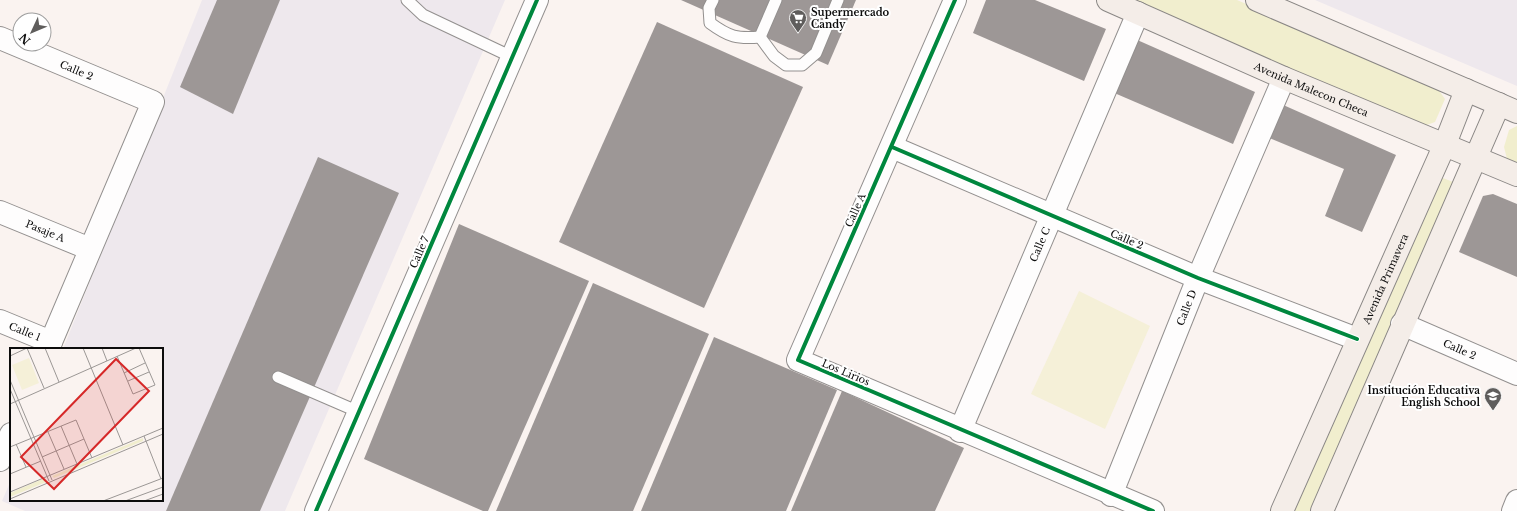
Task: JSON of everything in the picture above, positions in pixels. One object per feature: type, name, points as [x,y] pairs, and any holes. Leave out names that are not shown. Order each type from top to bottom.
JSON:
[{"type":"street","name":"Calle 7","points":[[316,511],[537,0]]},
{"type":"street","name":"Calle A","points":[[798,360],[955,0]]},
{"type":"street","name":"Avenida Malecon Checa","points":[[1108,0],[1284,78],[1517,175]]},
{"type":"street","points":[[1257,0],[1508,108],[1475,157],[1322,511]]},
{"type":"street","name":"Calle C","points":[[960,431],[1138,13]]},
{"type":"street","name":"Calle 2","points":[[0,38],[153,102],[90,249]]},
{"type":"street","name":"Calle D","points":[[1111,494],[1198,278],[1284,78]]},
{"type":"street","name":"Avenida Primavera","points":[[1282,511],[1357,339],[1445,144],[1466,90]]},
{"type":"street","name":"Calle 2","points":[[892,147],[1198,278],[1357,339]]},
{"type":"street","name":"Pasaje A","points":[[0,212],[90,249]]},
{"type":"street","points":[[49,345],[90,249]]},
{"type":"street","name":"Calle 1","points":[[0,321],[49,345]]},
{"type":"street","name":"Calle 2","points":[[1402,324],[1517,374]]},
{"type":"street","name":"Los Lirios","points":[[798,360],[960,431],[1153,511]]},
{"type":"street","points":[[0,460],[10,436]]},
{"type":"street","points":[[1513,511],[1517,501]]},
{"type":"lane","points":[[407,0],[423,15],[512,57]]},
{"type":"lane","points":[[713,0],[709,8],[710,23],[724,34],[741,39],[760,37]]},
{"type":"lane","points":[[760,37],[776,0]]},
{"type":"lane","points":[[760,37],[774,56],[786,65],[802,65],[816,53],[838,0]]},
{"type":"lane","points":[[278,377],[359,412]]},
{"type":"shaded area","points":[[202,0],[505,0],[285,511],[25,511],[2,501],[10,482],[10,501],[163,501],[163,348],[63,348]]},
{"type":"shaded area","points":[[1128,0],[1237,0],[1435,85],[1445,99],[1435,122],[1424,126]]},
{"type":"shaded area","points":[[1315,0],[1517,0],[1517,86]]},
{"type":"shaded area","points":[[1517,126],[1517,163],[1507,159],[1504,147],[1509,130]]},
{"type":"shaded area","points":[[1438,176],[1453,182],[1313,511],[1293,511]]},
{"type":"shaded area","points":[[1079,291],[1150,326],[1105,429],[1031,394]]},
{"type":"building","points":[[217,0],[280,0],[233,114],[180,87]]},
{"type":"building","name":"Supermercado Candy","points":[[681,0],[856,0],[828,65]]},
{"type":"building","points":[[986,0],[1035,0],[1106,29],[1084,81],[973,33]]},
{"type":"building","points":[[657,22],[803,87],[704,308],[559,242]]},
{"type":"building","points":[[1135,39],[1255,92],[1233,144],[1112,92]]},
{"type":"building","points":[[1281,104],[1396,155],[1362,232],[1325,216],[1344,169],[1267,137]]},
{"type":"building","points":[[318,157],[399,193],[260,511],[166,511]]},
{"type":"building","points":[[1493,194],[1517,204],[1517,277],[1459,252],[1483,196]]},
{"type":"building","points":[[459,224],[589,281],[488,511],[483,511],[364,459]]},
{"type":"building","points":[[593,283],[709,334],[633,511],[496,511]]},
{"type":"building","points":[[714,337],[837,390],[786,511],[641,511]]},
{"type":"building","points":[[842,391],[964,448],[935,511],[791,511]]},
{"type":"cycle path","points":[[316,511],[537,0]]},
{"type":"cycle path","points":[[955,0],[798,360],[1153,511]]},
{"type":"cycle path","points":[[892,147],[1198,278],[1357,339]]},
{"type":"place","name":"Supermercado Candy","points":[[798,33]]},
{"type":"place","name":"Institución Educativa English School","points":[[1493,411]]}]
